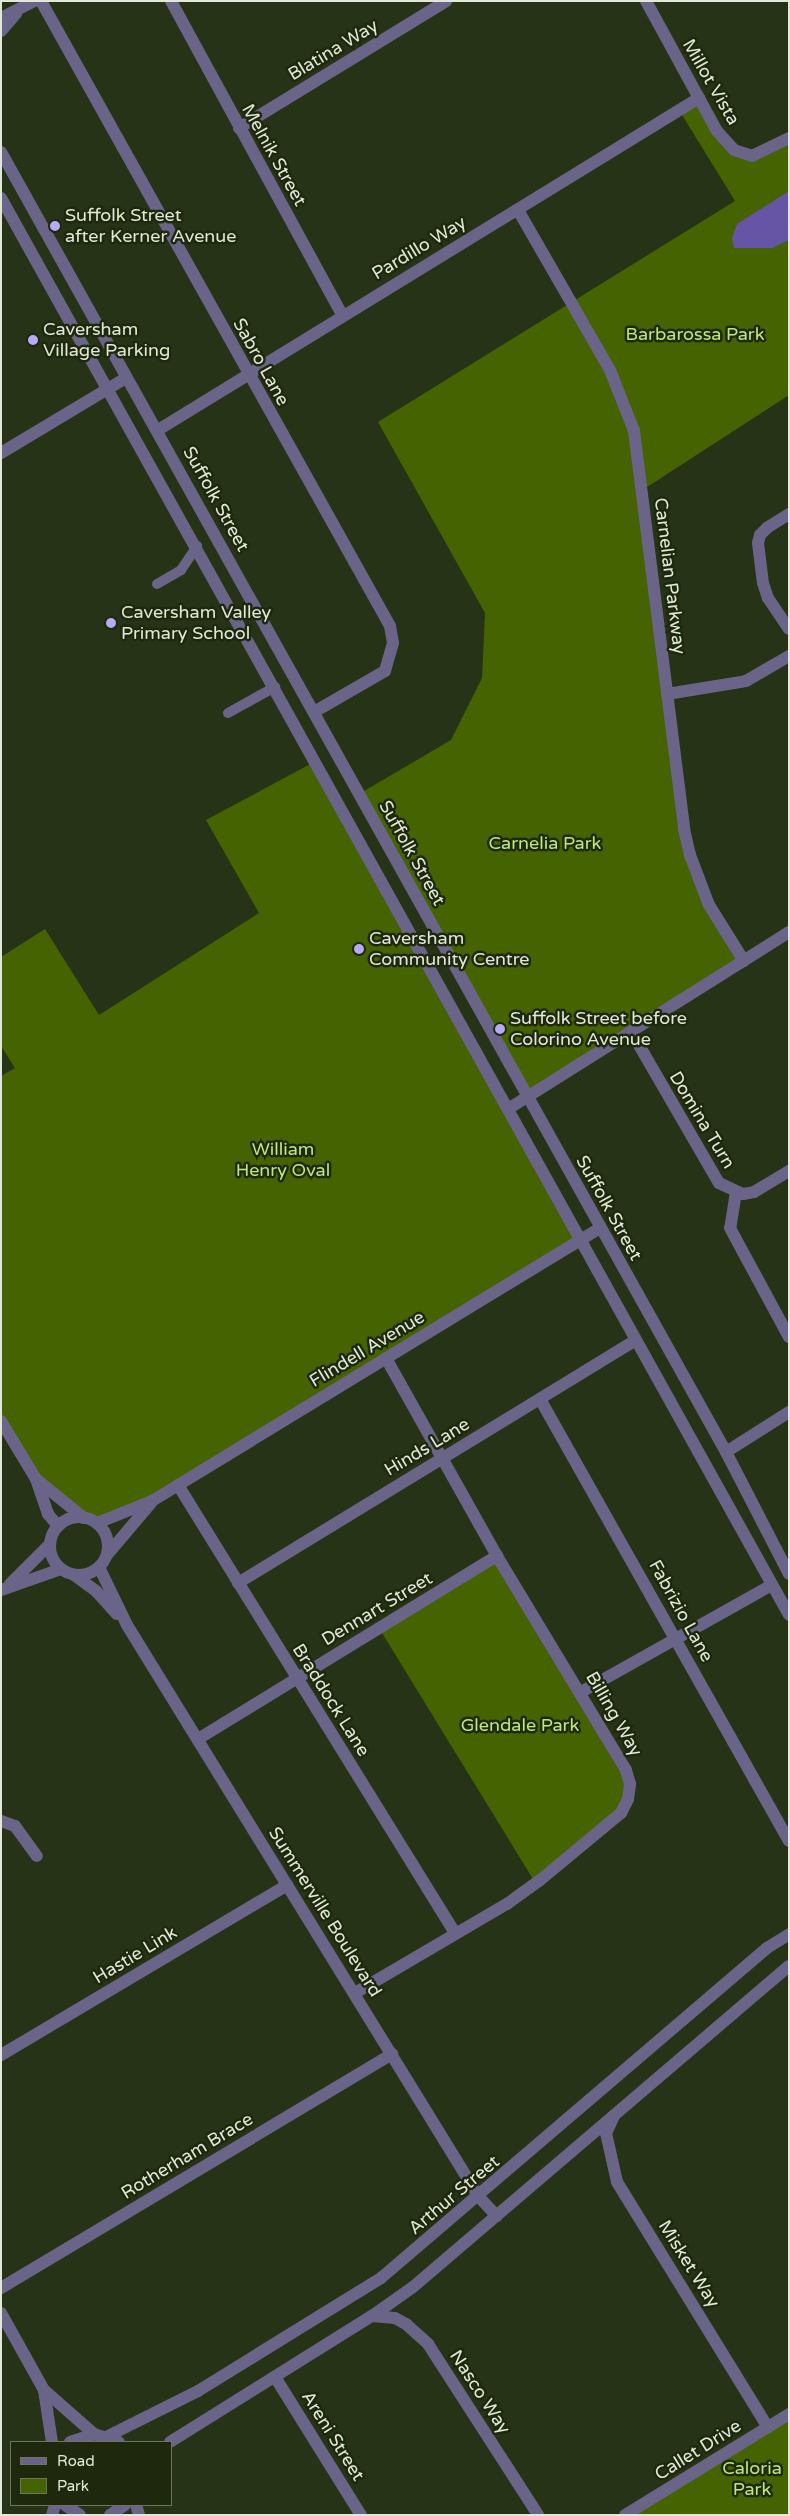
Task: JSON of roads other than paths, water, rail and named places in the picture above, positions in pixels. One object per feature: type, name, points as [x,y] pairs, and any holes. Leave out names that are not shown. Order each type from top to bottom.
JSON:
[{"type":"street","points":[[1,30],[18,12],[34,1]]},
{"type":"street","name":"Sabro Lane","points":[[41,1],[394,635],[392,653],[385,671],[314,712]]},
{"type":"street","name":"Melnik Street","points":[[164,1],[173,7],[342,314]]},
{"type":"street","name":"Blatina Way","points":[[239,128],[446,1]]},
{"type":"street","name":"Millot Vista","points":[[646,1],[699,98],[725,141],[743,155],[752,156],[789,138]]},
{"type":"street","points":[[1,18],[18,12]]},
{"type":"street","name":"Pardillo Way","points":[[158,430],[342,314],[518,210],[699,98]]},
{"type":"street","name":"Suffolk Street","points":[[1,152],[126,378],[158,430],[726,1452],[789,1574]]},
{"type":"street","points":[[1,198],[197,546],[635,1341],[789,1615]]},
{"type":"street","name":"Carnelian Parkway","points":[[518,210],[610,370],[634,431],[667,694],[690,856],[709,905],[744,961]]},
{"type":"street","points":[[1,453],[126,378]]},
{"type":"street","points":[[789,514],[767,528],[760,535],[758,543],[763,583],[768,598],[789,629]]},
{"type":"street","points":[[667,694],[746,681],[789,656]]},
{"type":"street","points":[[508,1109],[632,1034],[789,932]]},
{"type":"street","name":"Domina Turn","points":[[632,1034],[719,1184],[736,1192],[754,1192],[789,1171]]},
{"type":"street","points":[[736,1192],[730,1228],[789,1337]]},
{"type":"street","name":"Flindell Avenue","points":[[97,1523],[152,1501],[600,1228]]},
{"type":"street","name":"Hinds Lane","points":[[238,1583],[635,1341]]},
{"type":"street","name":"Billing Way","points":[[355,1993],[528,1889],[621,1813],[629,1791],[626,1770],[582,1692],[497,1556],[386,1358]]},
{"type":"street","name":"Fabrizio Lane","points":[[540,1399],[676,1637],[789,1841]]},
{"type":"street","points":[[726,1452],[789,1412]]},
{"type":"street","points":[[1,1421],[36,1479],[48,1514],[58,1526]]},
{"type":"street","points":[[36,1479],[84,1518],[97,1523],[105,1534],[106,1555],[99,1567],[87,1574],[74,1575],[61,1569],[52,1558],[50,1544]]},
{"type":"street","name":"Braddock Lane","points":[[178,1485],[455,1933]]},
{"type":"street","name":"Flindell Avenue","points":[[106,1555],[152,1501]]},
{"type":"street","points":[[4,1588],[50,1544],[58,1526],[70,1518],[84,1518]]},
{"type":"street","name":"Dennart Street","points":[[198,1739],[497,1556]]},
{"type":"street","name":"Summerville Boulevard","points":[[99,1567],[127,1625],[479,2197],[497,2216]]},
{"type":"street","points":[[4,1588],[61,1569]]},
{"type":"street","name":"Summerville Boulevard","points":[[74,1575],[96,1591],[127,1625]]},
{"type":"street","points":[[582,1692],[772,1584]]},
{"type":"street","points":[[1,1821],[15,1826],[37,1856]]},
{"type":"street","name":"Hastie Link","points":[[1,2055],[287,1885]]},
{"type":"street","name":"Arthur Street","points":[[114,2439],[198,2391],[382,2278],[479,2197],[767,1948],[789,1934]]},
{"type":"street","points":[[172,2441],[372,2316],[413,2286],[789,1966]]},
{"type":"street","name":"Rotherham Brace","points":[[1,2288],[392,2054]]},
{"type":"street","name":"Misket Way","points":[[616,2114],[606,2132],[617,2182],[768,2426]]},
{"type":"street","points":[[1,2313],[44,2390],[94,2434],[114,2439]]},
{"type":"street","name":"Nasco Way","points":[[372,2316],[395,2318],[406,2324],[428,2344],[538,2515]]},
{"type":"street","name":"Areni Street","points":[[275,2376],[361,2515]]},
{"type":"street","points":[[44,2390],[52,2441]]},
{"type":"street","name":"Callet Drive","points":[[625,2515],[789,2414]]},
{"type":"street","points":[[73,2441],[94,2434]]},
{"type":"street","points":[[66,2506],[80,2515]]},
{"type":"street","points":[[110,2515],[124,2506]]},
{"type":"lane","points":[[157,584],[182,570],[197,546]]},
{"type":"lane","points":[[228,713],[275,687]]},
{"type":"place","name":"Suffolk Street after Kerner Avenue","points":[[55,226]]},
{"type":"place","name":"Caversham Village Parking","points":[[33,340]]},
{"type":"place","name":"Caversham Valley Primary School","points":[[111,623]]},
{"type":"place","name":"Caversham Community Centre","points":[[359,949]]},
{"type":"place","name":"Suffolk Street before Colorino Avenue","points":[[500,1029]]},
{"type":"park label","name":"Barbarossa Park","points":[[695,334]]},
{"type":"park label","name":"Carnelia Park","points":[[545,843]]},
{"type":"park label","name":"William Henry Oval","points":[[283,1160]]},
{"type":"park label","name":"Glendale Park","points":[[520,1725]]},
{"type":"park label","name":"Caloria Park","points":[[752,2479]]}]
